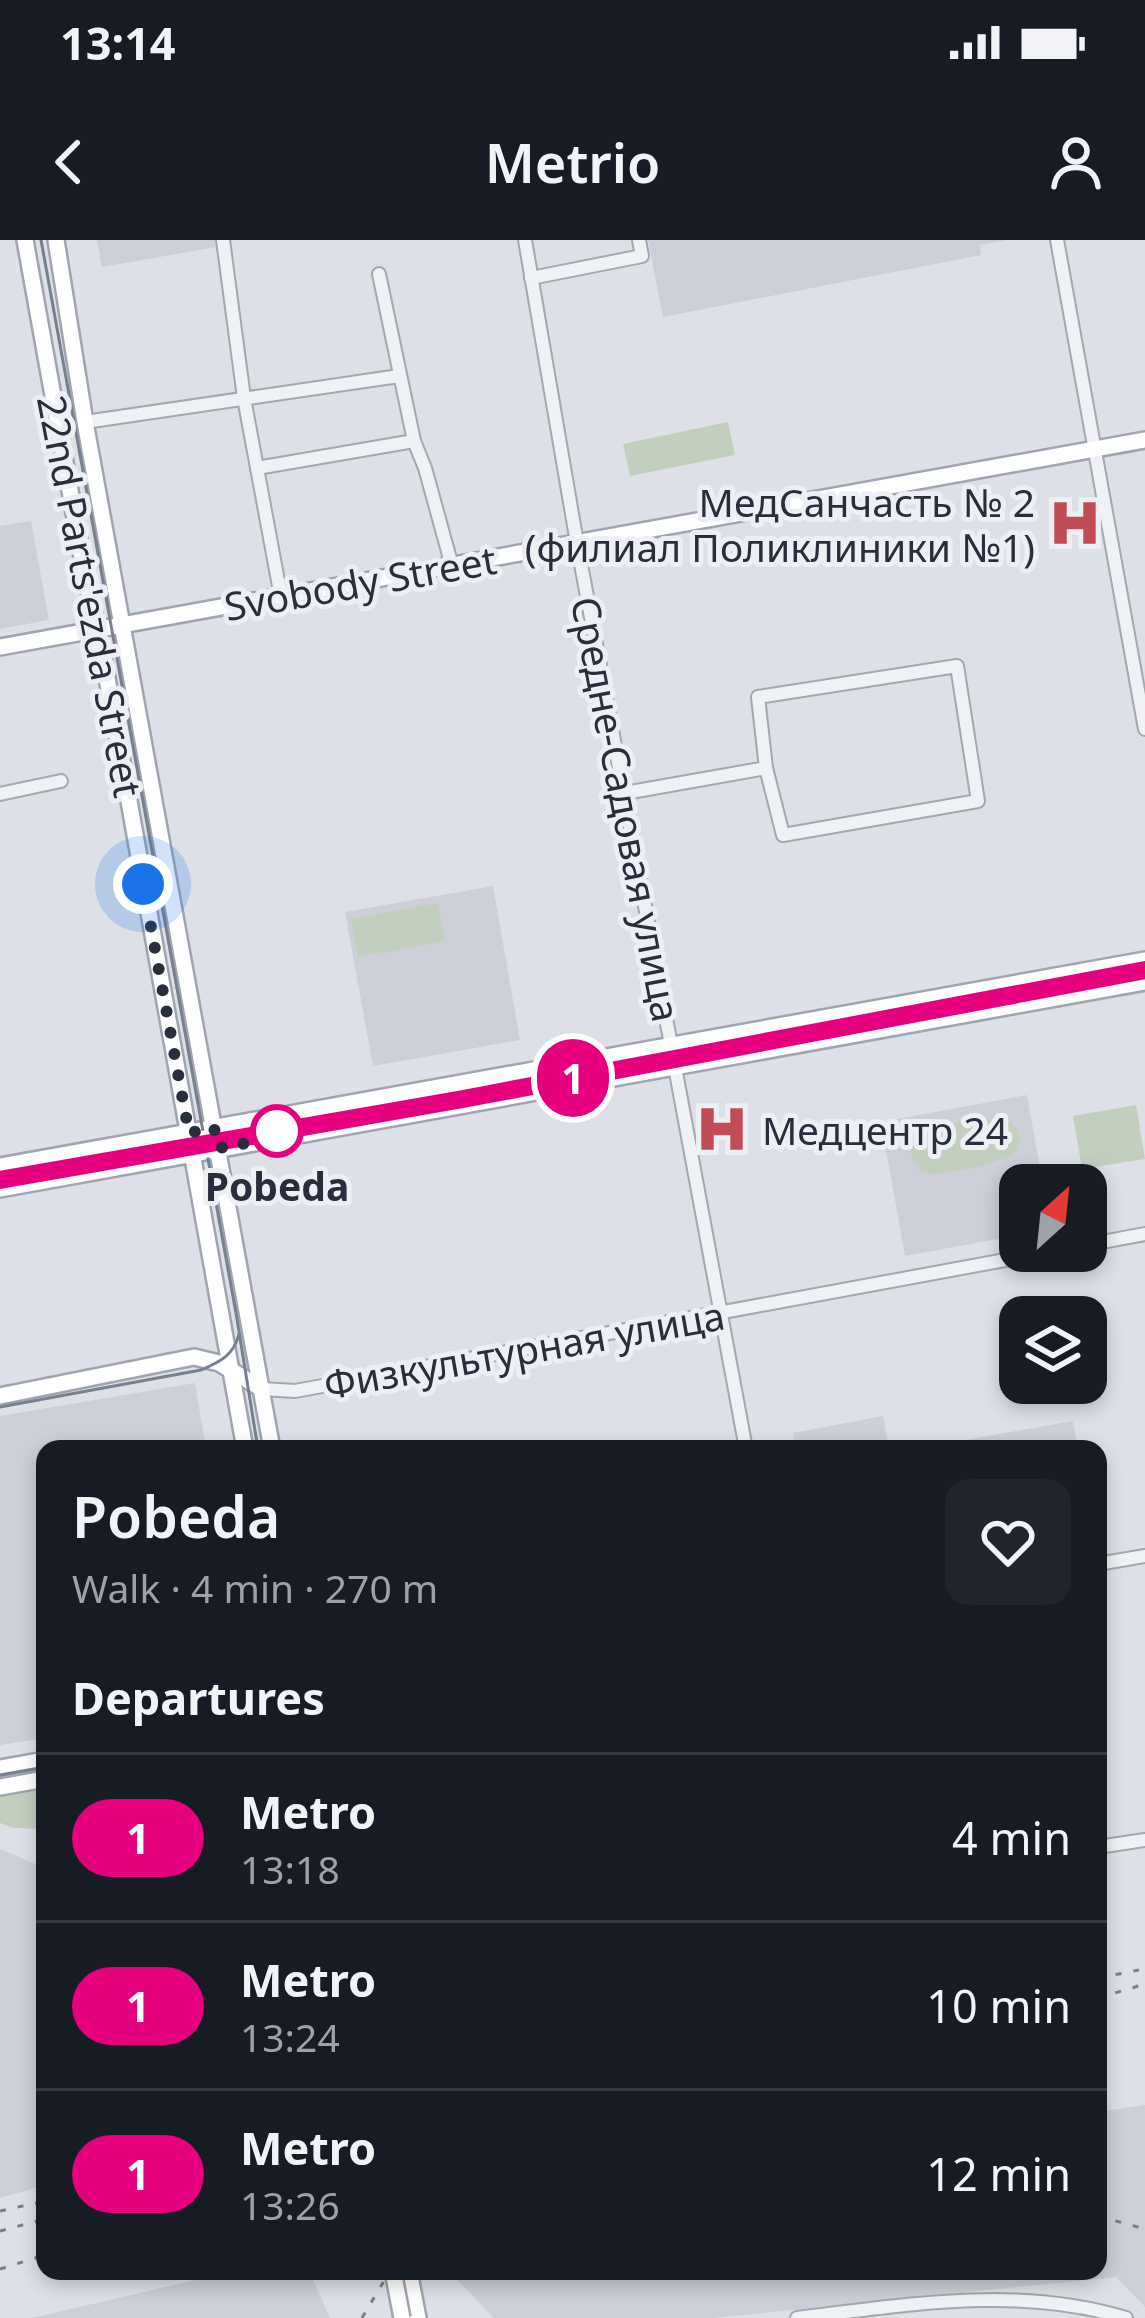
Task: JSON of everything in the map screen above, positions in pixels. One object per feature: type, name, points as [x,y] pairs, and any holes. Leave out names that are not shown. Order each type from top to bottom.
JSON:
[{"type":"main road","name":"22nd Parts'ezda Street","points":[[25,240],[243,1440]]},
{"type":"main road","name":"22nd Parts'ezda Street","points":[[56,240],[270,1440]]},
{"type":"main road","name":"Svobody Street","points":[[0,646],[1145,440]]},
{"type":"main road","points":[[0,1166],[1145,960]]},
{"type":"main road","points":[[0,1189],[1145,982]]},
{"type":"main road","name":"Средне-Садовая улица","points":[[671,1045],[675,1067]]},
{"type":"main road","points":[[270,1117],[260,1129],[275,1138]]},
{"type":"main road","points":[[126,1144],[142,1151],[142,1157],[132,1164]]},
{"type":"main road","points":[[0,1396],[194,1357],[219,1363],[262,1389]]},
{"type":"main road","points":[[0,1768],[36,1762]]},
{"type":"main road","points":[[0,1787],[36,1781]]},
{"type":"main road","points":[[395,2280],[402,2318]]},
{"type":"main road","points":[[411,2280],[418,2318]]},
{"type":"street","points":[[223,240],[244,398],[281,597]]},
{"type":"street","name":"Средне-Садовая улица","points":[[525,240],[671,1045]]},
{"type":"street","points":[[531,278],[642,256],[639,240]]},
{"type":"street","points":[[1057,240],[1145,729]]},
{"type":"street","points":[[379,274],[414,441],[452,566]]},
{"type":"street","points":[[85,422],[399,376]]},
{"type":"street","points":[[257,468],[414,441]]},
{"type":"street","points":[[957,666],[978,801],[783,835],[766,768],[758,697],[957,666]]},
{"type":"street","points":[[625,793],[766,768]]},
{"type":"street","points":[[0,794],[61,781]]},
{"type":"street","name":"Средне-Садовая улица","points":[[675,1067],[744,1440]]},
{"type":"street","points":[[1107,1241],[1145,1234]]},
{"type":"street","name":"Физкультурная улица","points":[[262,1389],[295,1391],[999,1261]]},
{"type":"street","points":[[1107,1562],[1145,1556]]},
{"type":"street","points":[[1107,1846],[1145,1840]]},
{"type":"street","points":[[796,2318],[983,2299],[1076,2304],[1126,2318]]},
{"type":"shaded area","points":[[97,240],[215,240],[216,247],[102,267]]},
{"type":"shaded area","points":[[648,240],[1007,240],[980,245],[981,255],[663,317]]},
{"type":"shaded area","points":[[31,521],[49,620],[0,629],[0,526]]},
{"type":"shaded area","points":[[493,886],[520,1040],[373,1066],[345,912]]},
{"type":"shaded area","points":[[1027,1095],[1039,1164],[999,1164],[999,1239],[905,1256],[881,1122]]},
{"type":"shaded area","points":[[195,1383],[204,1440],[36,1440],[36,1739],[0,1745],[0,1416]]},
{"type":"shaded area","points":[[883,1416],[887,1440],[794,1440],[793,1433]]},
{"type":"shaded area","points":[[1073,1421],[1076,1440],[965,1440]]},
{"type":"shaded area","points":[[0,1849],[36,1864],[36,2188],[0,2198]]},
{"type":"shaded area","points":[[1145,2105],[1145,2307],[1116,2277],[1107,2278],[1107,2111]]},
{"type":"shaded area","points":[[195,2280],[313,2280],[330,2318],[32,2318]]},
{"type":"shaded area","points":[[457,2280],[1087,2280],[714,2318],[494,2318]]},
{"type":"green space","points":[[728,422],[735,455],[630,476],[623,444]]},
{"type":"green space","points":[[438,903],[445,941],[358,957],[351,919]]},
{"type":"green space","points":[[657,1056],[658,1060],[270,1129],[271,1126]]},
{"type":"green space","points":[[1136,1105],[1145,1159],[1081,1164],[1073,1116]]},
{"type":"green space","points":[[1000,1118],[1015,1126],[1019,1135],[1017,1151],[1001,1160],[928,1173],[912,1160],[914,1140],[925,1131]]},
{"type":"green space","points":[[36,1787],[36,1829],[0,1823],[0,1793]]},
{"type":"tram line","points":[[41,240],[257,1440]]},
{"type":"tram line","points":[[0,1407],[201,1370],[225,1357],[239,1334]]},
{"type":"tram line","points":[[0,1775],[36,1769]]},
{"type":"tram line","points":[[401,2280],[408,2318]]},
{"type":"railway","points":[[1107,1976],[1139,1970]]},
{"type":"railway","points":[[1107,1995],[1145,1984]]},
{"type":"railway","points":[[0,2211],[36,2203]]},
{"type":"railway","points":[[1107,2218],[1145,2229]]},
{"type":"railway","points":[[0,2231],[36,2221]]},
{"type":"railway","points":[[0,2269],[36,2258]]},
{"type":"railway","points":[[362,2318],[385,2280]]},
{"type":"metro line","name":"1","points":[[0,1180],[463,1099],[1145,970]]},
{"type":"place","name":"МедСанчасть № 2 (филиал Поликлиники №1)","points":[[1075,523]]},
{"type":"place","name":"Медцентр 24","points":[[722,1129]]},
{"type":"place","name":"Pobeda","points":[[277,1131]]},
{"type":"route","points":[[143,884],[189,1133],[214,1128],[219,1148],[275,1138],[277,1131]]}]
